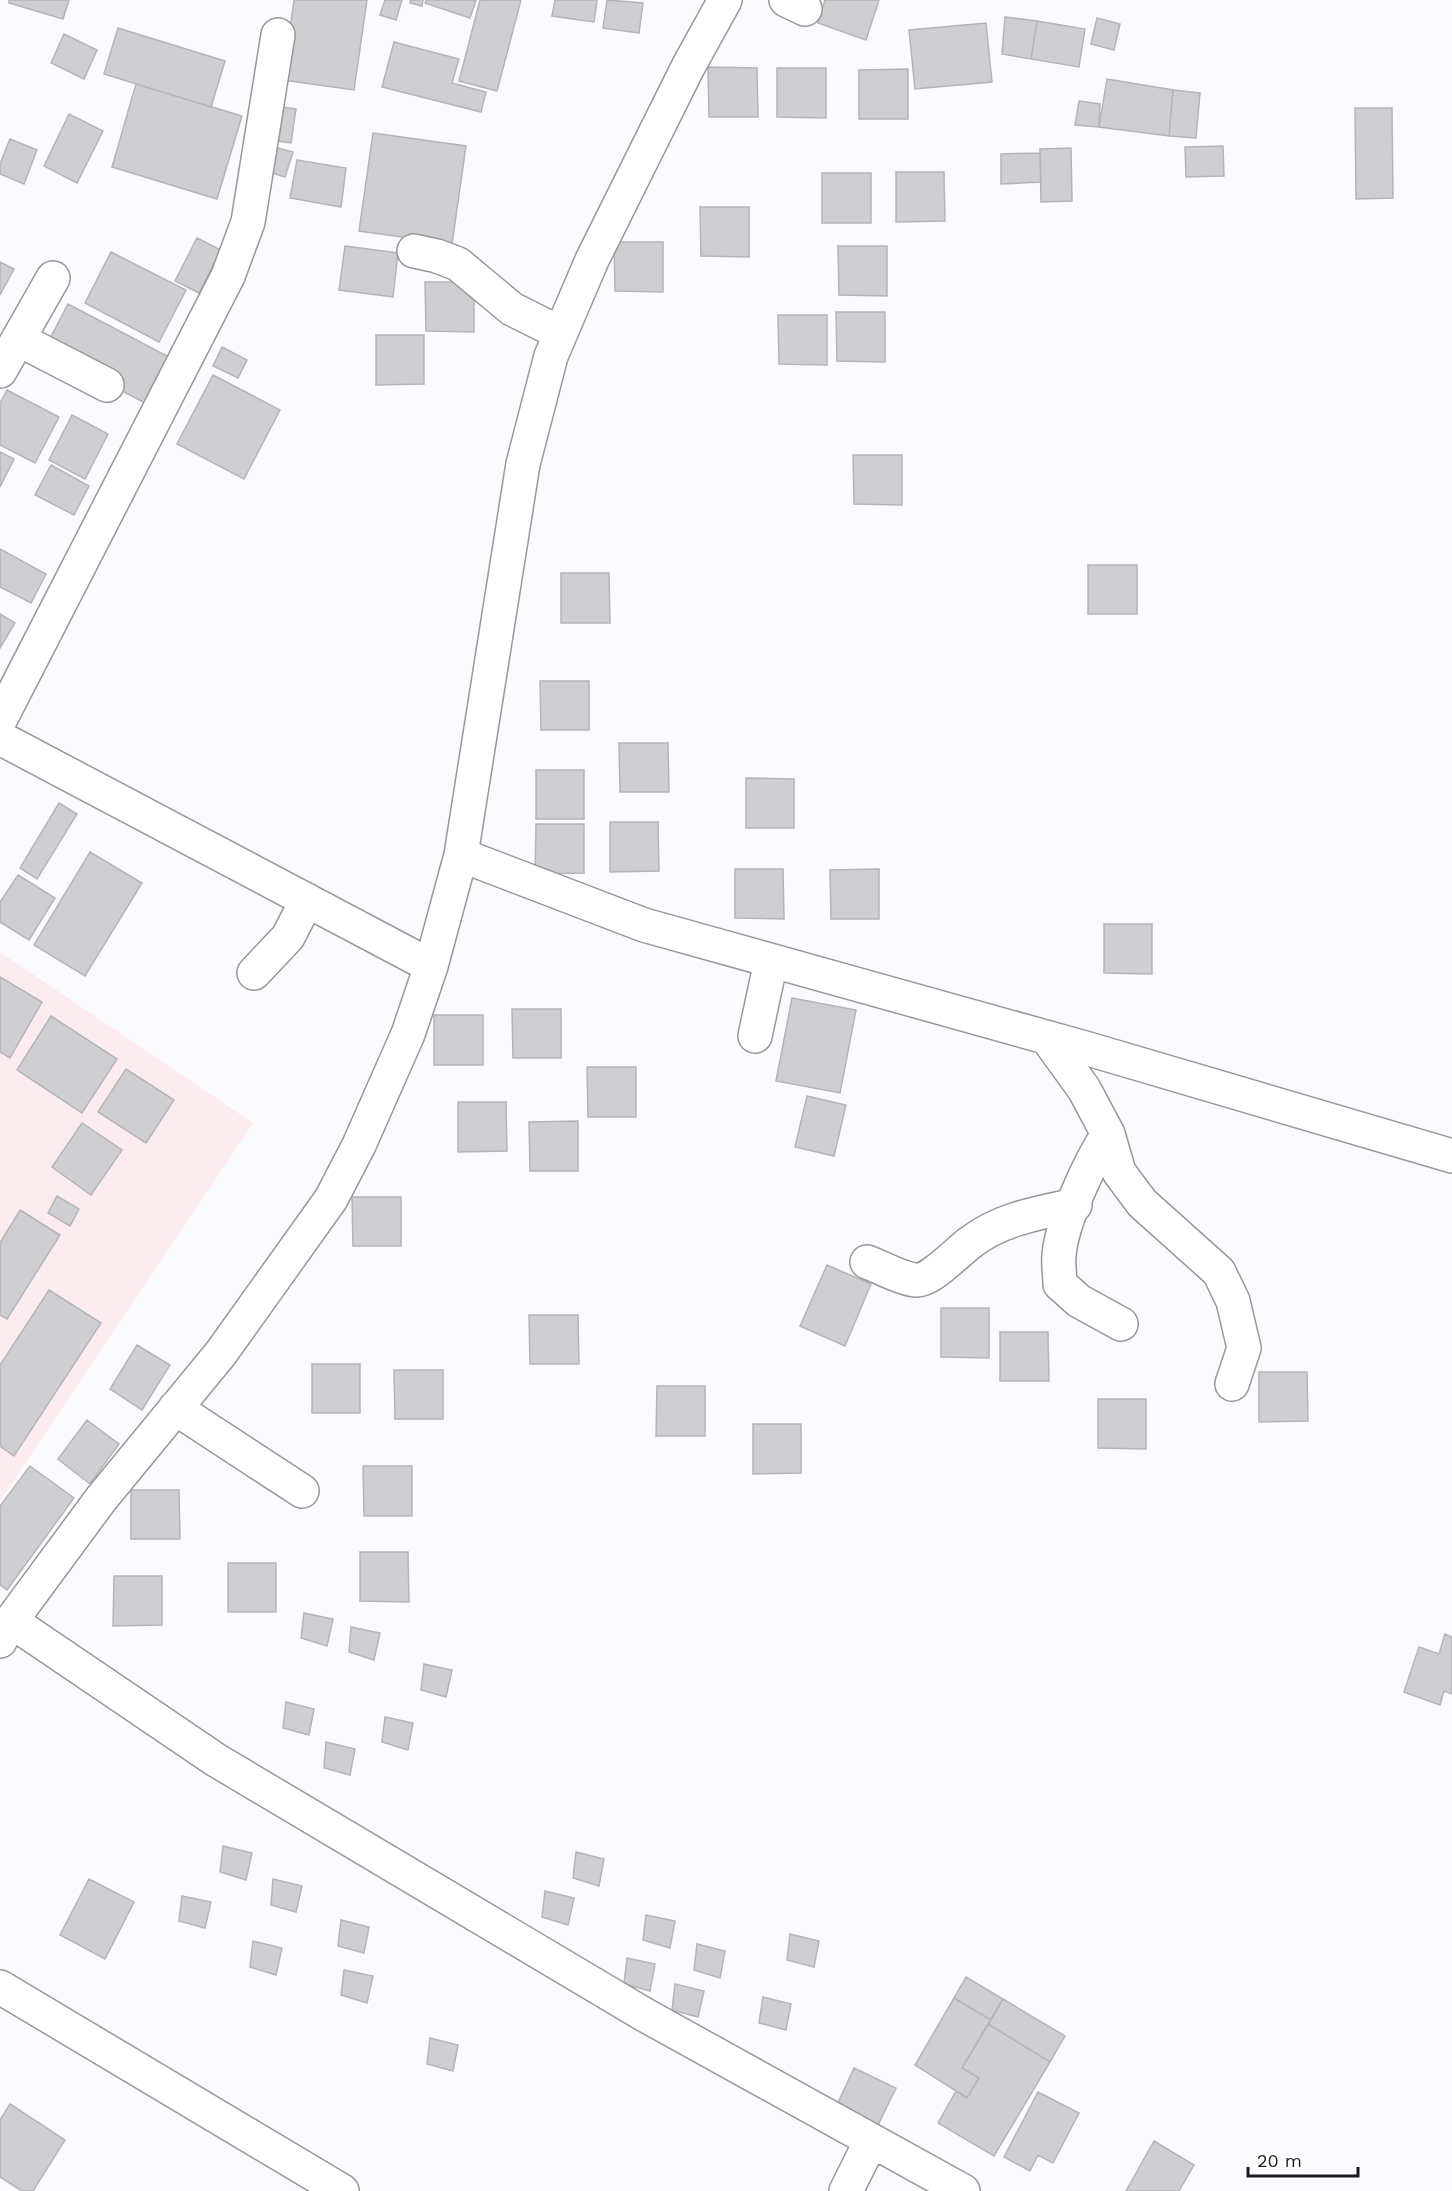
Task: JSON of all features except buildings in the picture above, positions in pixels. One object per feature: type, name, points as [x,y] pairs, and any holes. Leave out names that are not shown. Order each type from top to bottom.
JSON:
[{"type":"street","points":[[725,0],[688,67],[619,207],[551,356],[523,464],[461,855],[431,966],[408,1034],[359,1145],[331,1199],[221,1353],[101,1498],[6,1631],[216,1760],[645,2015],[963,2191]]},
{"type":"street","points":[[0,720],[228,276],[248,222],[278,35]]},
{"type":"street","points":[[414,251],[458,264],[512,309],[560,333]]},
{"type":"street","points":[[0,371],[53,278]]},
{"type":"street","points":[[18,339],[107,385]]},
{"type":"street","points":[[0,738],[431,966]]},
{"type":"street","points":[[461,855],[644,925],[1047,1038],[1452,1156]]},
{"type":"street","points":[[254,973],[288,937],[307,900]]},
{"type":"street","points":[[755,1036],[771,961]]},
{"type":"street","points":[[1047,1038],[1084,1089],[1108,1134],[1119,1172],[1142,1203],[1219,1272],[1233,1301],[1244,1348],[1232,1384]]},
{"type":"street","points":[[1108,1134],[1089,1163],[1075,1205],[1059,1256],[1060,1284],[1079,1301],[1121,1324]]},
{"type":"street","points":[[867,1262],[916,1280],[934,1275],[947,1260],[978,1236],[1019,1216],[1075,1205]]},
{"type":"street","points":[[175,1408],[302,1491]]},
{"type":"street","points":[[0,1987],[342,2191]]},
{"type":"street","points":[[846,2191],[871,2141]]},
{"type":"shaded area","points":[[0,952],[253,1123],[0,1501]]}]
